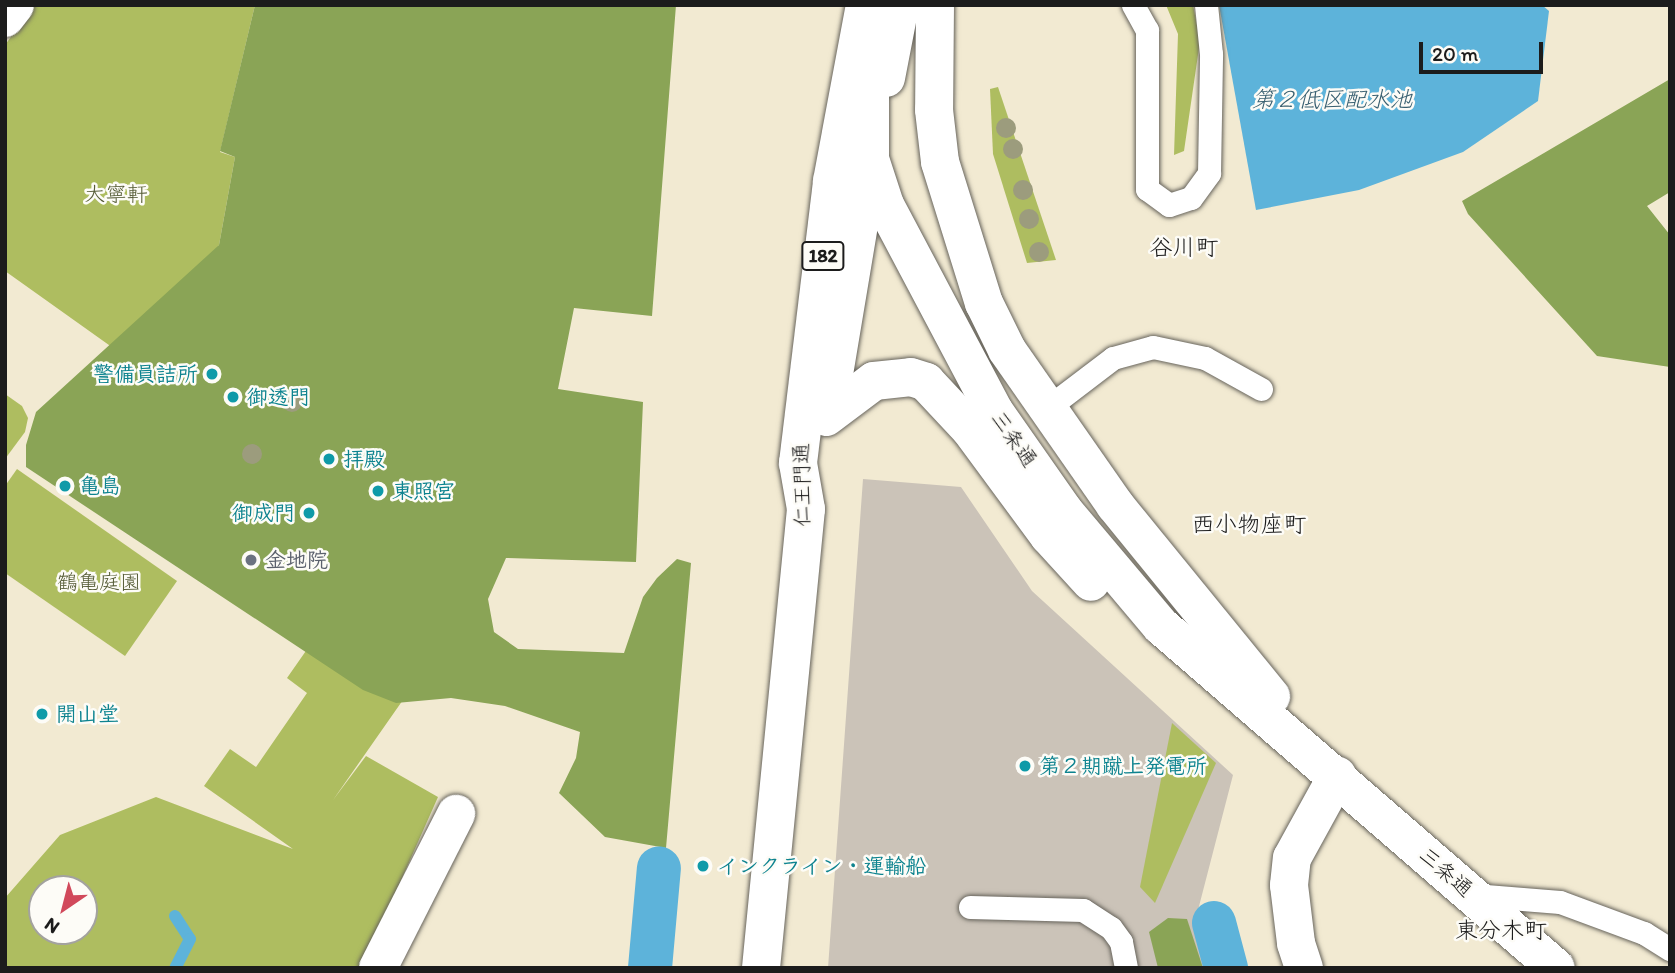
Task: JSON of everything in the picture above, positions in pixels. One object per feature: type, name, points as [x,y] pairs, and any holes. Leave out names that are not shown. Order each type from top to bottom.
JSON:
[{"type":"main road","points":[[5,18],[15,5]]},
{"type":"main road","name":"三条通","points":[[867,5],[870,159],[885,205],[941,319],[994,411],[1064,511],[1161,626],[1556,968]]},
{"type":"main road","name":"仁王門通","points":[[761,968],[806,509],[798,463],[832,181],[867,5]]},
{"type":"main road","points":[[870,159],[900,5]]},
{"type":"main road","name":"三条通","points":[[935,5],[934,110],[940,162],[984,303],[1007,350],[1115,505],[1336,776]]},
{"type":"main road","name":"182","points":[[806,509],[819,467],[870,159]]},
{"type":"main road","points":[[827,416],[874,381],[911,377],[932,386],[970,429],[1049,536],[1119,610],[1249,720],[1336,776],[1292,858],[1289,885],[1296,943],[1304,968]]},
{"type":"main road","points":[[378,968],[456,814]]},
{"type":"lane","points":[[1133,5],[1147,30],[1147,188],[1169,205],[1191,198],[1209,173],[1211,54],[1206,5]]},
{"type":"lane","points":[[1046,409],[1113,358],[1153,347],[1205,358],[1261,389]]},
{"type":"lane","points":[[1472,895],[1560,902],[1644,933],[1670,949]]},
{"type":"lane","points":[[970,907],[1083,910],[1111,928],[1127,958],[1126,968]]},
{"type":"shaded area","points":[[863,479],[961,487],[1032,591],[1233,775],[1197,914],[1212,968],[828,968]]},
{"type":"green space","name":"大寧軒","points":[[34,5],[255,5],[220,152],[235,157],[219,245],[137,365],[5,271],[5,45]]},
{"type":"green space","points":[[255,5],[676,5],[652,316],[574,308],[558,389],[643,402],[636,562],[506,558],[488,599],[494,632],[518,649],[624,653],[643,597],[657,578],[677,559],[691,563],[666,848],[605,837],[559,793],[576,758],[580,732],[505,706],[451,698],[396,703],[363,690],[26,467],[26,445],[36,412],[219,245],[235,157],[220,151]]},
{"type":"green space","points":[[1166,5],[1193,5],[1200,41],[1184,151],[1174,155],[1178,34]]},
{"type":"green space","points":[[1670,79],[1670,192],[1647,206],[1670,235],[1670,367],[1597,356],[1468,214],[1462,201]]},
{"type":"green space","points":[[998,87],[1056,260],[1027,263],[993,154],[990,89]]},
{"type":"green space","points":[[5,394],[22,406],[28,418],[25,432],[5,459]]},
{"type":"green space","name":"鶴亀庭園","points":[[17,469],[177,581],[125,656],[5,573],[5,486]]},
{"type":"green space","points":[[324,625],[412,687],[333,800],[366,756],[438,797],[362,968],[5,968],[5,898],[60,835],[156,797],[293,849],[204,786],[230,749],[256,767],[307,693],[287,678]]},
{"type":"green space","points":[[1172,723],[1216,763],[1155,903],[1140,887]]},
{"type":"green space","points":[[1168,918],[1187,919],[1203,968],[1158,968],[1149,932]]},
{"type":"water","name":"第２低区配水池","points":[[1219,5],[1542,5],[1549,11],[1538,101],[1463,152],[1359,190],[1256,210]]},
{"type":"waterway","points":[[650,968],[659,868]]},
{"type":"waterway","points":[[175,916],[190,939],[175,968]]},
{"type":"waterway","points":[[1214,923],[1226,968]]},
{"type":"place","name":"警備員詰所","points":[[212,374]]},
{"type":"place","name":"御透門","points":[[233,397]]},
{"type":"place","name":"拝殿","points":[[329,459]]},
{"type":"place","name":"亀島","points":[[65,486]]},
{"type":"place","name":"東照宮","points":[[378,491]]},
{"type":"place","name":"御成門","points":[[309,513]]},
{"type":"place","name":"金地院","points":[[251,560]]},
{"type":"place","name":"開山堂","points":[[42,714]]},
{"type":"place","name":"第２期蹴上発電所","points":[[1025,766]]},
{"type":"place","name":"インクライン・運輸船","points":[[703,866]]},
{"type":"district","name":"谷川町","points":[[1184,247]]},
{"type":"district","name":"西小物座町","points":[[1249,524]]},
{"type":"district","name":"東分木町","points":[[1501,930]]}]
